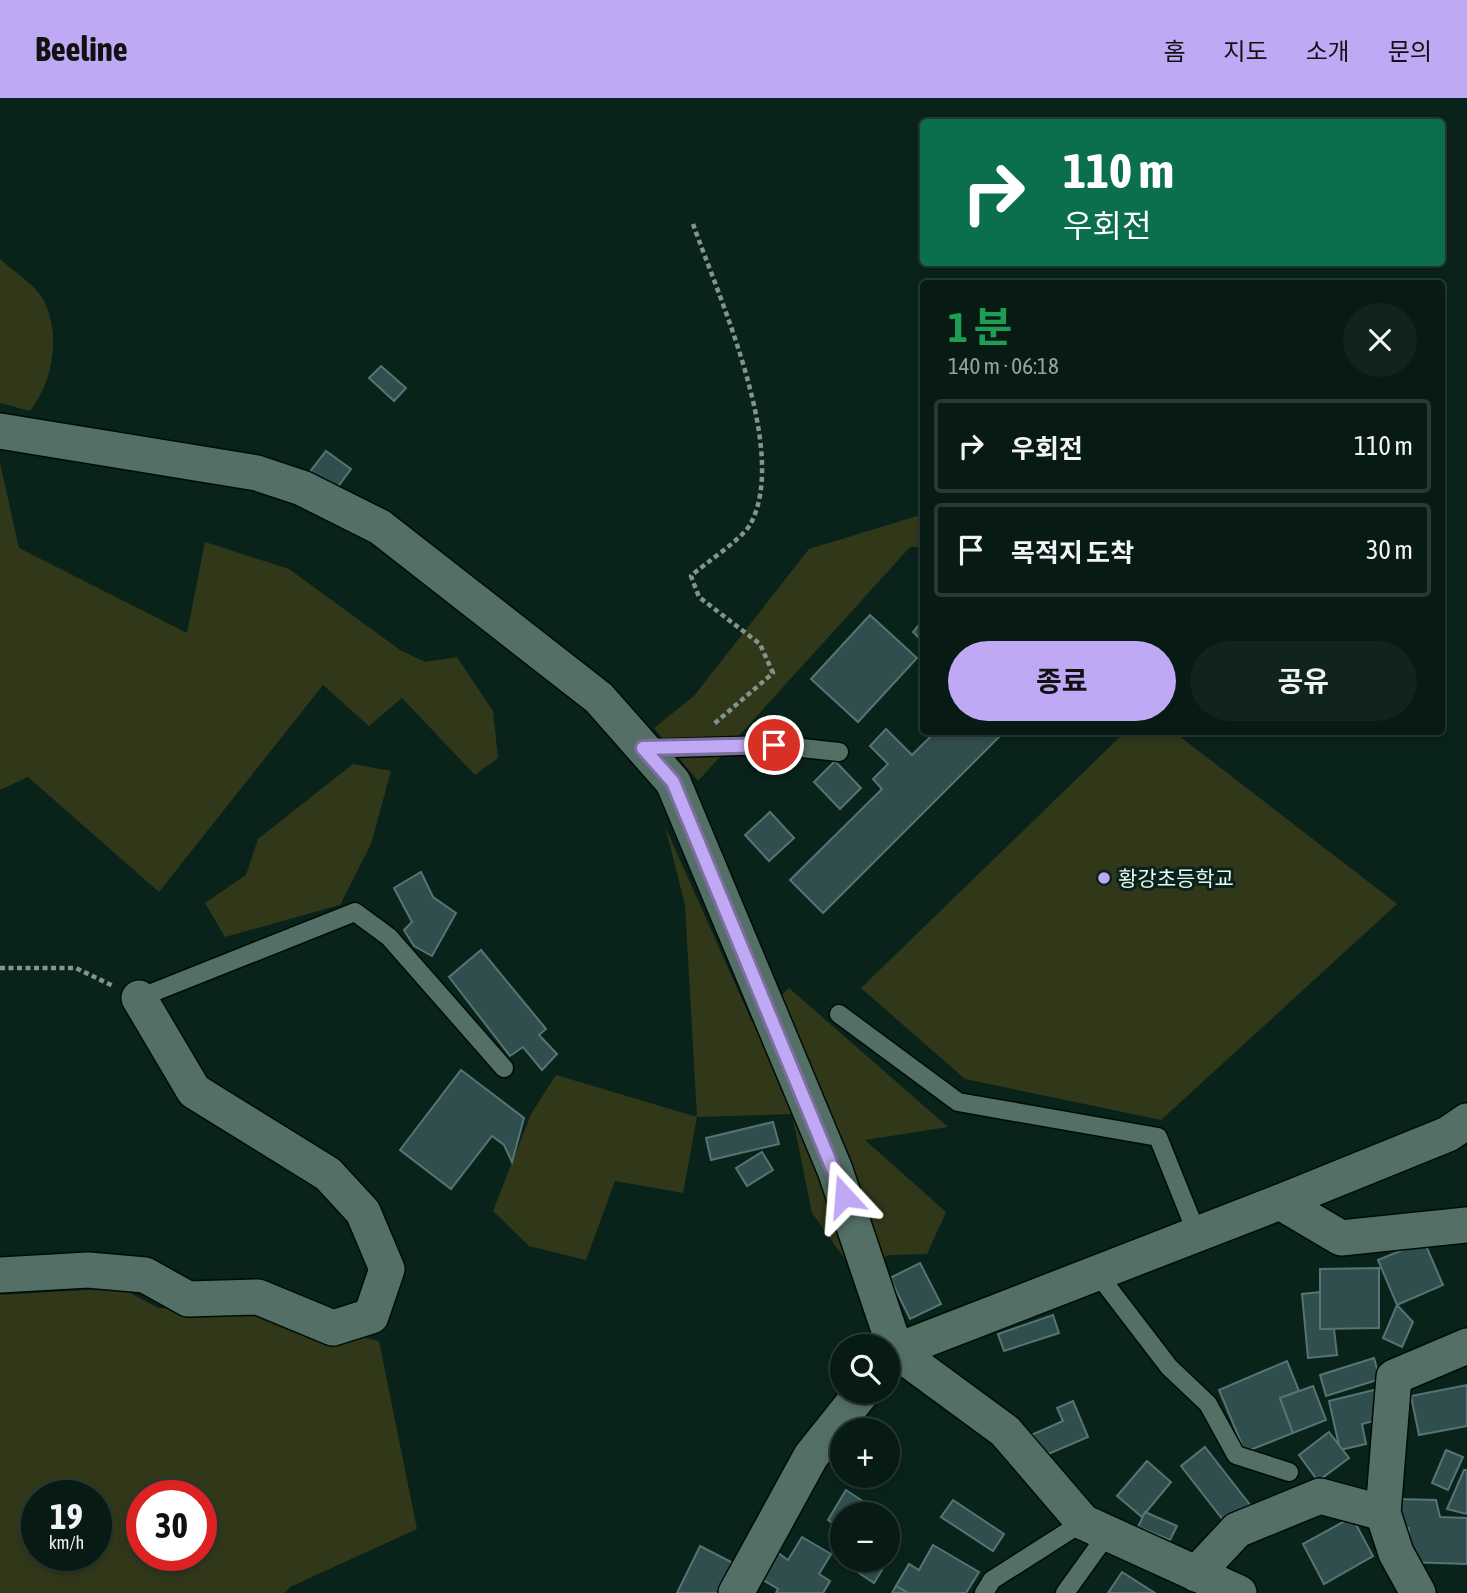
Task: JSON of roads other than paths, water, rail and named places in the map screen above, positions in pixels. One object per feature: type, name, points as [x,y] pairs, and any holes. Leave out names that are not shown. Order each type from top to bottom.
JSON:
[{"type":"street","points":[[0,431],[257,473],[302,488],[391,536],[599,698],[673,782],[835,1170],[884,1334]]},
{"type":"street","points":[[0,1275],[88,1270],[145,1275],[188,1299],[258,1297],[332,1328],[371,1316],[387,1269],[363,1212],[328,1174],[194,1091],[139,998]]},
{"type":"street","points":[[900,1352],[1280,1202],[1448,1133],[1467,1121]]},
{"type":"street","points":[[1280,1202],[1340,1238],[1467,1224]]},
{"type":"street","points":[[1418,1593],[1396,1553],[1383,1513],[1394,1377],[1467,1346]]},
{"type":"street","points":[[900,1362],[1005,1431],[1095,1527],[1239,1593]]},
{"type":"street","points":[[736,1593],[811,1456],[853,1404]]},
{"type":"street","points":[[1196,1574],[1237,1530],[1320,1496],[1383,1513]]},
{"type":"lane","points":[[643,748],[774,745],[839,752]]},
{"type":"lane","points":[[139,998],[355,912],[389,937],[504,1069]]},
{"type":"lane","points":[[839,1014],[958,1102],[1158,1137],[1198,1234]]},
{"type":"lane","points":[[1097,1273],[1169,1367],[1208,1404],[1236,1455],[1289,1472]]},
{"type":"lane","points":[[984,1593],[992,1580],[1095,1527]]},
{"type":"lane","points":[[1065,1593],[1095,1527]]},
{"type":"place","name":"황강초등학교","points":[[1104,878]]}]
